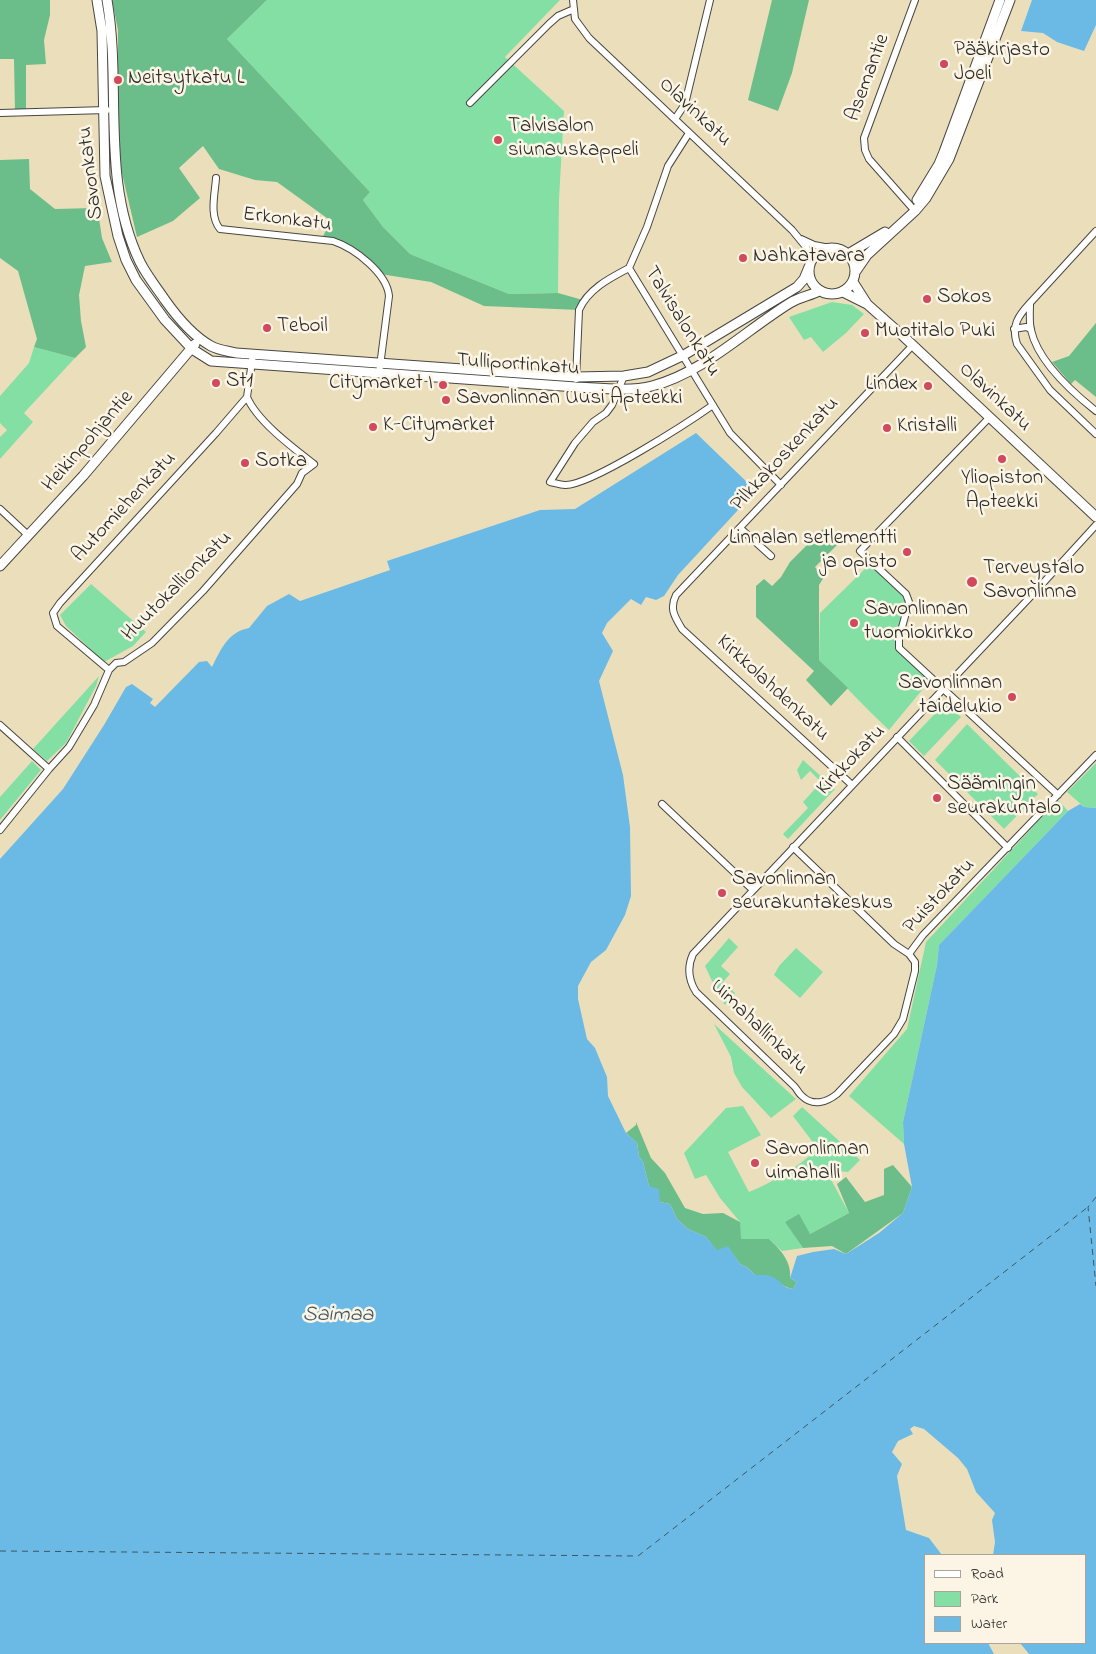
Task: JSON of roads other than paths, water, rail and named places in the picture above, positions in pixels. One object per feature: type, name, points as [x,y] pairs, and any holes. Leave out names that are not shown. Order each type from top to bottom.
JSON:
[{"type":"main road","name":"Savonkatu","points":[[97,0],[102,31],[105,176],[118,236],[126,260],[136,280],[164,320],[192,349]]},
{"type":"main road","name":"Savonkatu","points":[[107,0],[112,31],[116,176],[122,207],[135,249],[147,274],[173,311],[200,338]]},
{"type":"main road","points":[[848,254],[883,235],[914,209],[939,164],[1000,0]]},
{"type":"main road","points":[[856,271],[852,258],[836,248],[822,250],[810,264],[811,280],[819,290],[831,295],[843,292],[853,282],[856,271],[867,255],[926,198],[949,159],[1010,0]]},
{"type":"main road","name":"Tulliportinkatu","points":[[200,338],[211,346],[222,350],[253,354],[576,377],[624,376],[648,372],[684,355],[798,287],[804,279],[810,264]]},
{"type":"main road","name":"Olavinkatu","points":[[853,282],[867,304]]},
{"type":"main road","name":"Tulliportinkatu","points":[[192,349],[212,361],[251,365],[576,387],[651,387],[692,370],[790,303],[799,298],[808,297],[819,290]]},
{"type":"main road","name":"Olavinkatu","points":[[843,292],[867,304],[1096,517]]},
{"type":"main road","name":"Heikinpohjantie","points":[[0,566],[96,462],[200,338]]},
{"type":"street","name":"Olavinkatu","points":[[573,0],[575,18],[589,38],[785,223],[808,252],[810,264]]},
{"type":"street","points":[[675,119],[685,104],[710,0]]},
{"type":"street","name":"Asemantie","points":[[914,209],[869,159],[865,150],[864,138],[915,0]]},
{"type":"street","points":[[470,103],[549,24],[558,16],[574,9]]},
{"type":"street","points":[[0,113],[113,109]]},
{"type":"street","name":"Talvisalonkatu","points":[[689,133],[668,166],[647,227],[629,268],[730,433],[780,485]]},
{"type":"street","name":"Erkonkatu","points":[[216,178],[214,216],[215,223],[220,229],[333,241],[347,245],[380,274],[388,286],[389,296],[379,374]]},
{"type":"street","points":[[1096,231],[1019,314],[1014,329],[1017,344],[1050,390],[1096,434]]},
{"type":"street","name":"Olavinkatu","points":[[798,237],[814,245],[830,248]]},
{"type":"street","points":[[576,387],[580,310],[583,300],[604,282],[629,268]]},
{"type":"street","points":[[1031,302],[1031,329],[1039,351],[1072,392],[1096,411]]},
{"type":"street","points":[[1014,329],[1026,327],[1031,329]]},
{"type":"street","name":"Pilkkakoskenkatu","points":[[673,614],[673,602],[676,596],[913,345]]},
{"type":"street","points":[[247,396],[253,354]]},
{"type":"street","points":[[624,376],[612,405],[606,413],[592,422],[575,443],[550,482],[566,485],[587,479],[613,467],[713,406]]},
{"type":"street","name":"Huutokallionkatu","points":[[109,670],[116,663],[124,662],[152,643],[179,616],[297,484],[302,473],[314,464],[260,418],[252,408],[247,396]]},
{"type":"street","name":"Automiehenkatu","points":[[109,670],[57,626],[53,613],[60,603],[212,438],[247,396]]},
{"type":"street","points":[[990,418],[860,551],[906,594],[909,602],[899,638],[899,648],[1058,795]]},
{"type":"street","points":[[0,510],[29,536]]},
{"type":"street","name":"Kirkkokatu","points":[[693,954],[1096,525]]},
{"type":"street","points":[[740,528],[772,556]]},
{"type":"street","name":"Kirkkolahdenkatu","points":[[673,614],[682,629],[852,785]]},
{"type":"street","points":[[0,830],[69,747],[94,706],[109,670]]},
{"type":"street","points":[[0,725],[49,769]]},
{"type":"street","points":[[897,737],[1008,848]]},
{"type":"street","name":"Puistokatu","points":[[802,1096],[816,1103],[830,1100],[894,1034],[903,1019],[914,971],[915,962],[909,954],[923,935],[1096,755]]},
{"type":"street","points":[[662,804],[753,890]]},
{"type":"street","points":[[793,847],[894,944],[909,954]]},
{"type":"street","name":"Uimahallinkatu","points":[[693,954],[689,972],[696,992],[794,1086],[802,1096]]},
{"type":"water","points":[[1032,0],[1096,0],[1096,25],[1084,51],[1057,42],[1043,33],[1021,31]]},
{"type":"water","name":"Saimaa","points":[[696,433],[751,486],[738,510],[678,575],[664,596],[656,600],[646,597],[641,605],[631,599],[607,623],[602,633],[613,651],[599,681],[623,775],[630,827],[631,896],[625,915],[606,950],[591,962],[578,986],[578,999],[587,1039],[595,1048],[607,1077],[608,1096],[626,1133],[637,1143],[639,1156],[643,1162],[649,1186],[659,1189],[660,1202],[670,1204],[677,1219],[688,1229],[706,1237],[717,1250],[728,1246],[740,1264],[748,1268],[755,1275],[771,1276],[784,1286],[793,1289],[797,1282],[790,1278],[797,1256],[834,1249],[846,1254],[879,1233],[903,1213],[912,1187],[904,1144],[903,1122],[937,965],[939,945],[1068,811],[1080,804],[1084,807],[1096,808],[1096,1654],[1029,1654],[1021,1644],[1086,1644],[1086,1554],[993,1554],[995,1542],[992,1520],[995,1513],[976,1492],[967,1469],[958,1458],[924,1429],[914,1426],[910,1429],[913,1434],[898,1441],[892,1452],[902,1464],[897,1476],[906,1530],[929,1538],[941,1554],[924,1554],[924,1644],[989,1644],[994,1654],[0,1654],[0,859],[63,789],[126,687],[132,684],[153,699],[150,703],[155,707],[199,662],[207,661],[212,667],[230,637],[249,628],[267,606],[289,594],[300,601],[390,570],[387,561],[540,510],[575,509]]},
{"type":"place","name":"Pääkirjasto Joeli","points":[[944,64]]},
{"type":"place","name":"Neitsytkatu L","points":[[118,80]]},
{"type":"place","name":"Talvisalon siunauskappeli","points":[[498,140]]},
{"type":"place","name":"Nahkatavara","points":[[743,258]]},
{"type":"place","name":"Sokos","points":[[927,299]]},
{"type":"place","name":"Teboil","points":[[267,328]]},
{"type":"place","name":"Muotitalo Puki","points":[[865,333]]},
{"type":"place","name":"St1","points":[[216,383]]},
{"type":"place","name":"Citymarket I","points":[[443,385]]},
{"type":"place","name":"Lindex","points":[[928,386]]},
{"type":"place","name":"Savonlinnan Uusi Apteekki","points":[[446,400]]},
{"type":"place","name":"K-Citymarket","points":[[373,427]]},
{"type":"place","name":"Kristalli","points":[[887,428]]},
{"type":"place","name":"Yliopiston Apteekki","points":[[1002,459]]},
{"type":"place","name":"Sotka","points":[[245,463]]},
{"type":"place","name":"Linnalan setlementti ja opisto","points":[[907,552]]},
{"type":"place","name":"Terveystalo Savonlinna","points":[[972,582]]},
{"type":"place","name":"Savonlinnan tuomiokirkko","points":[[854,623]]},
{"type":"place","name":"Savonlinnan taidelukio","points":[[1012,697]]},
{"type":"place","name":"Säämingin seurakuntalo","points":[[937,798]]},
{"type":"place","name":"Savonlinnan seurakuntakeskus","points":[[722,893]]},
{"type":"place","name":"Savonlinnan uimahalli","points":[[755,1163]]}]
